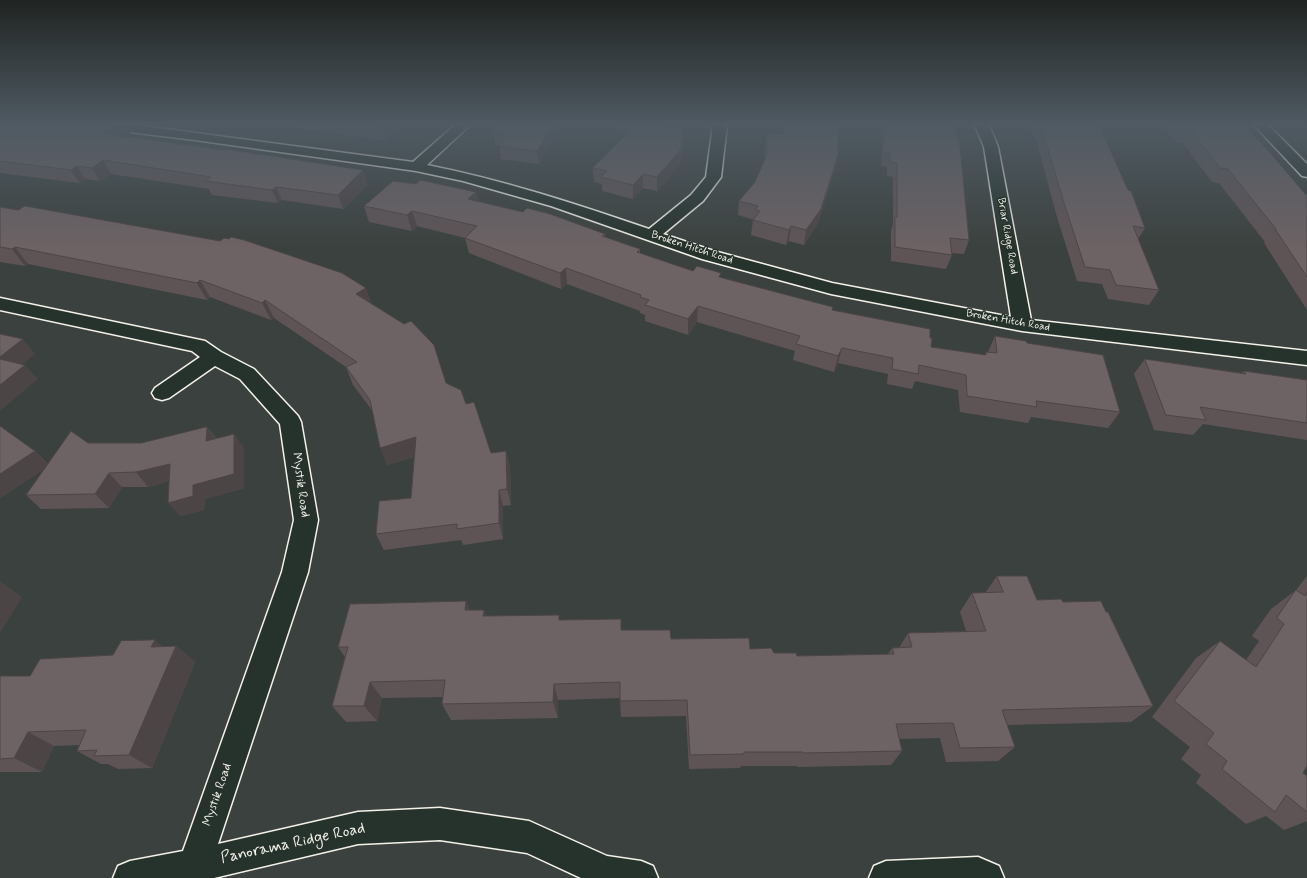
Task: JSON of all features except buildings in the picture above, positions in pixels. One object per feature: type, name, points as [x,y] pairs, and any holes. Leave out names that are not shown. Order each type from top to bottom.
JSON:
[{"type":"street","name":"Broken Hitch Road","points":[[409,166],[465,177],[557,203],[708,255],[832,288],[1022,325],[1307,358]]},
{"type":"street","points":[[652,235],[697,198],[713,177],[714,166]]},
{"type":"street","name":"Briar Ridge Road","points":[[994,166],[1022,325]]},
{"type":"street","name":"Mystik Road","points":[[0,304],[198,346],[214,357],[247,374],[290,422],[306,520],[295,572],[192,872]]},
{"type":"street","points":[[162,393],[214,357]]},
{"type":"street","name":"Panorama Ridge Road","points":[[130,878],[192,872],[358,828],[440,824],[529,837],[605,872],[641,878]]},
{"type":"street","points":[[886,878],[978,874],[988,878]]}]
